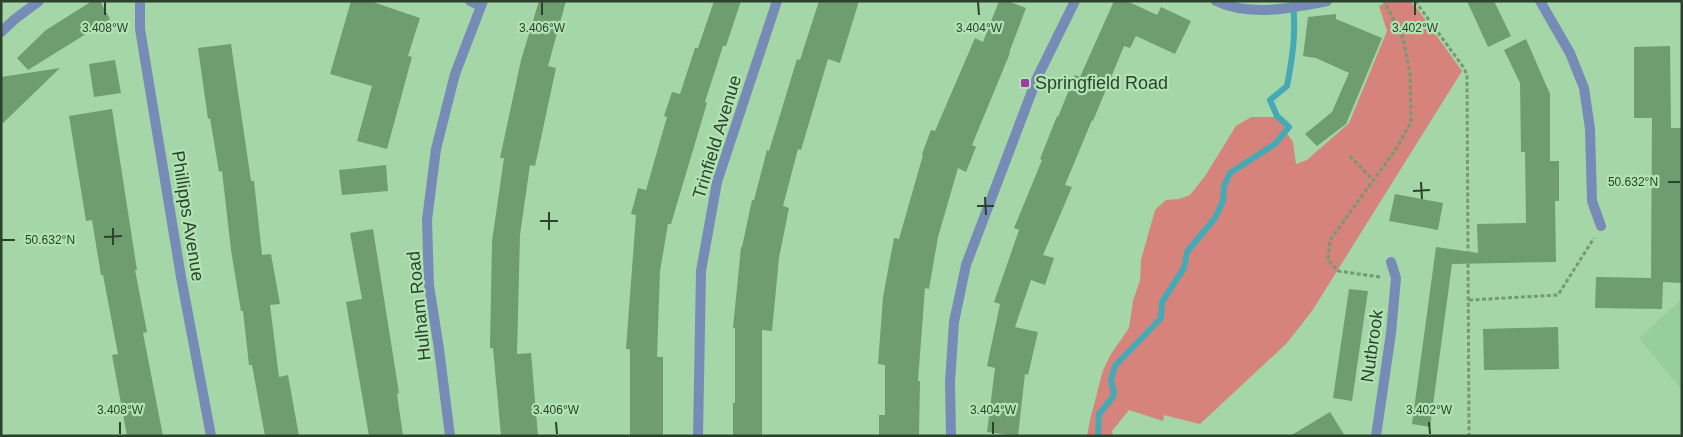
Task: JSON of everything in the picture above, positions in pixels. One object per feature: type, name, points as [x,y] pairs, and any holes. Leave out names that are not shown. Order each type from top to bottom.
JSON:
[{"type":"street","points":[[1,32],[40,1]]},
{"type":"street","name":"Phillipps Avenue","points":[[140,1],[140,30],[181,277],[211,436]]},
{"type":"street","points":[[470,1],[482,4]]},
{"type":"street","name":"Trinfield Avenue","points":[[698,436],[701,271],[715,190],[777,1]]},
{"type":"street","points":[[951,436],[950,382],[954,322],[966,265],[1037,78],[1075,1]]},
{"type":"street","points":[[1216,1],[1228,7],[1255,10],[1327,1]]},
{"type":"street","points":[[1540,1],[1570,53],[1584,88],[1590,129],[1592,201],[1601,226]]},
{"type":"street","name":"Hulham Road","points":[[450,436],[429,285],[427,220],[436,148],[455,74],[482,4]]},
{"type":"street","name":"Nutbrook","points":[[1376,436],[1391,333],[1396,278],[1391,262]]},
{"type":"path","points":[[1384,1],[1402,38],[1410,74],[1411,122],[1396,149],[1330,240],[1328,260],[1338,271],[1396,278]]},
{"type":"path","points":[[1415,1],[1464,68],[1467,75],[1469,436]]},
{"type":"path","points":[[1350,156],[1373,180]]},
{"type":"path","points":[[1469,300],[1558,295],[1601,226]]},
{"type":"shaded area","points":[[1390,1],[1410,1],[1462,71],[1312,311],[1286,344],[1200,424],[1164,415],[1163,421],[1129,410],[1112,431],[1113,436],[1087,436],[1103,370],[1111,354],[1129,328],[1133,301],[1140,280],[1141,260],[1155,210],[1166,200],[1179,199],[1190,195],[1205,176],[1236,126],[1251,117],[1284,117],[1284,129],[1293,142],[1296,164],[1307,160],[1349,123],[1387,31],[1379,6]]},
{"type":"shaded area","points":[[1682,299],[1682,390],[1639,338]]},
{"type":"building","points":[[92,1],[100,1],[110,19],[28,70],[17,58],[46,30]]},
{"type":"building","points":[[351,1],[370,1],[420,18],[408,56],[412,57],[387,149],[357,141],[372,86],[330,74]]},
{"type":"building","points":[[539,1],[566,1],[548,66],[556,68],[535,166],[530,165],[520,235],[517,354],[531,353],[538,436],[501,436],[493,348],[490,348],[492,241],[504,158],[500,158],[521,60]]},
{"type":"building","points":[[714,1],[741,1],[726,46],[723,46],[705,102],[707,103],[671,224],[668,224],[660,271],[657,357],[663,357],[663,436],[630,436],[630,349],[626,349],[636,215],[631,214],[638,188],[646,190],[667,117],[664,116],[672,92],[680,94],[695,48],[698,48]]},
{"type":"building","points":[[819,1],[859,1],[840,63],[828,59],[801,150],[798,149],[783,206],[789,208],[779,258],[772,331],[762,330],[762,436],[733,436],[735,328],[733,328],[741,247],[752,200],[754,200],[767,150],[769,151],[797,59],[800,60]]},
{"type":"building","points":[[999,1],[1008,1],[1026,8],[1010,53],[972,145],[976,147],[966,172],[958,168],[938,237],[929,289],[925,288],[918,381],[920,381],[919,436],[879,436],[879,415],[885,415],[885,365],[878,364],[883,297],[894,238],[899,239],[922,154],[931,130],[935,131],[975,38],[983,42]]},
{"type":"building","points":[[1114,1],[1127,1],[1157,15],[1161,7],[1191,21],[1175,54],[1136,36],[1130,48],[1124,46],[1065,185],[1072,187],[1043,255],[1054,258],[1045,285],[1031,280],[1015,327],[1038,332],[1028,375],[1025,374],[1018,436],[987,432],[995,368],[987,366],[1000,304],[994,302],[1019,230],[1014,228],[1042,160],[1040,159],[1057,116],[1075,75],[1080,77]]},
{"type":"building","points":[[1467,1],[1494,1],[1511,36],[1488,47]]},
{"type":"building","points":[[1336,14],[1336,19],[1382,38],[1346,124],[1317,146],[1305,134],[1332,112],[1349,73],[1316,58],[1303,56],[1308,17]]},
{"type":"building","points":[[1526,39],[1550,94],[1550,161],[1559,161],[1559,201],[1555,201],[1556,262],[1452,264],[1430,427],[1412,424],[1436,247],[1478,253],[1477,224],[1526,223],[1525,152],[1521,152],[1520,83],[1504,50]]},
{"type":"building","points":[[231,44],[251,181],[254,181],[262,255],[271,254],[280,304],[270,305],[279,377],[288,375],[299,436],[265,436],[252,365],[249,365],[243,311],[241,311],[231,250],[222,171],[219,172],[210,118],[208,119],[198,48]]},
{"type":"building","points":[[1670,46],[1671,128],[1682,128],[1682,283],[1663,282],[1662,309],[1595,308],[1596,277],[1651,278],[1652,118],[1634,118],[1634,47]]},
{"type":"building","points":[[115,60],[121,93],[94,97],[89,64]]},
{"type":"building","points":[[60,68],[1,125],[1,77]]},
{"type":"building","points":[[112,109],[137,270],[135,270],[147,332],[143,333],[163,436],[127,436],[112,355],[118,354],[103,275],[101,275],[92,220],[86,221],[69,116]]},
{"type":"building","points":[[386,165],[388,191],[342,195],[339,170]]},
{"type":"building","points":[[1395,194],[1443,203],[1438,230],[1389,221]]},
{"type":"building","points":[[373,229],[399,393],[397,394],[403,436],[369,436],[346,302],[362,299],[350,233]]},
{"type":"building","points":[[1349,289],[1368,291],[1352,401],[1333,398]]},
{"type":"building","points":[[1558,327],[1559,369],[1484,370],[1483,329]]},
{"type":"building","points":[[1330,412],[1345,436],[1290,436]]},
{"type":"waterway","points":[[1098,436],[1099,414],[1114,393],[1111,380],[1115,366],[1161,318],[1162,302],[1184,268],[1187,252],[1215,218],[1223,201],[1224,186],[1230,173],[1275,144],[1289,127],[1277,116],[1270,100],[1287,86],[1293,44],[1293,1]]},
{"type":"place","name":"Springfield Road","points":[[1025,83]]}]
